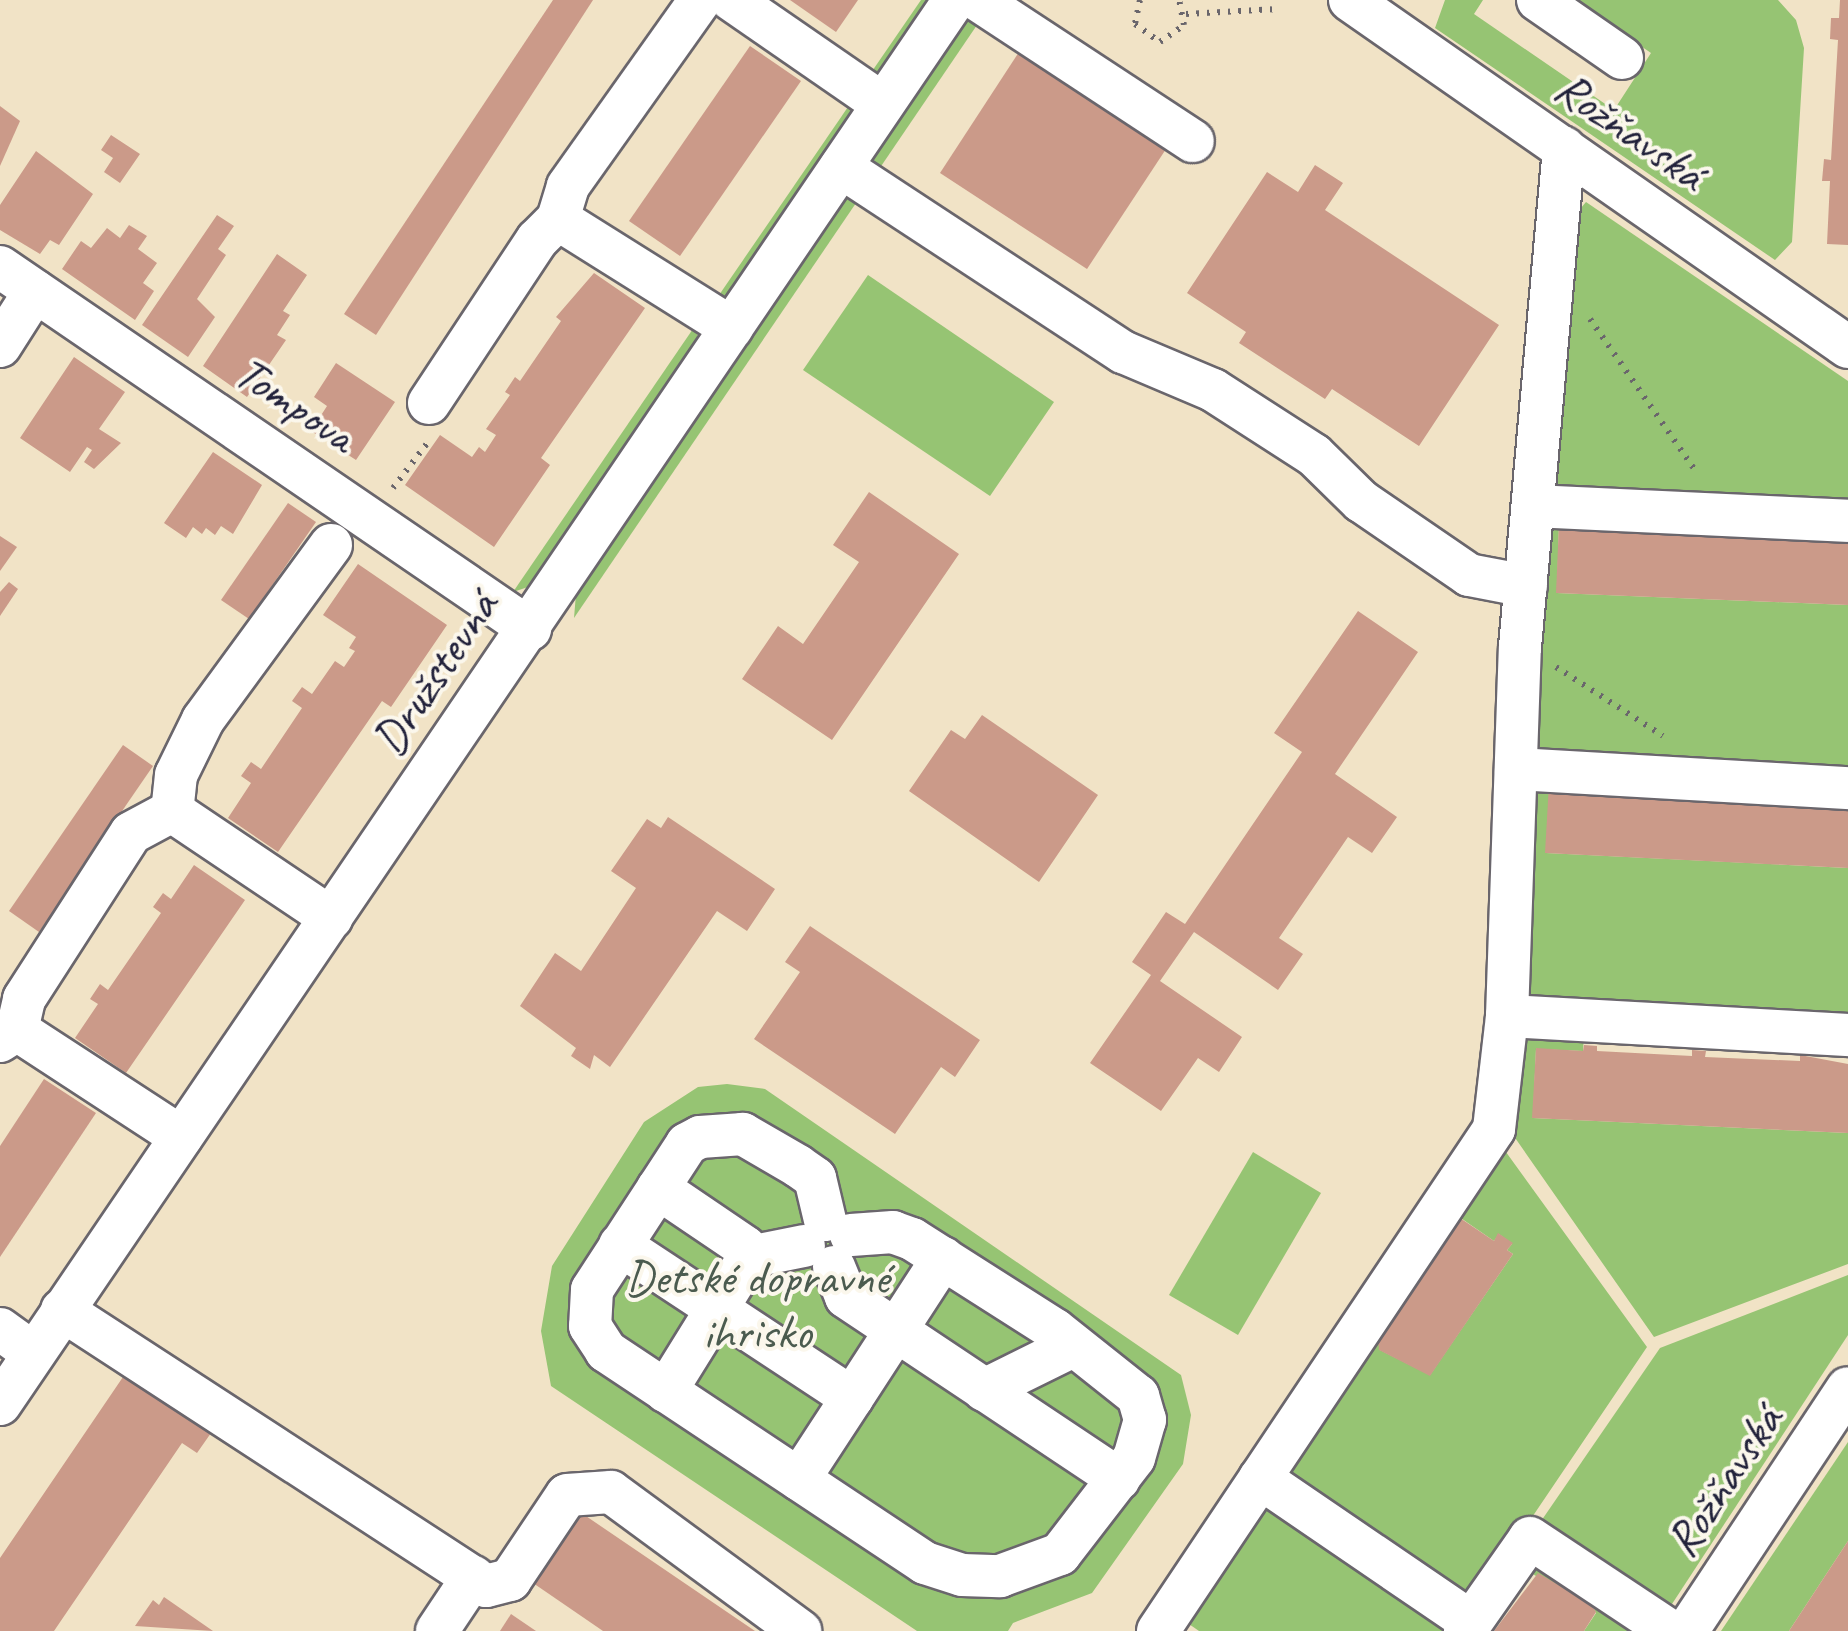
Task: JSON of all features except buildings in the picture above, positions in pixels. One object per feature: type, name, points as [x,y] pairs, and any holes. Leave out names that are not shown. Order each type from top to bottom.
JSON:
[{"type":"street","points":[[430,403],[537,240],[558,219],[568,186],[700,0]]},
{"type":"street","points":[[732,0],[883,104]]},
{"type":"street","name":"Družstevná","points":[[0,1404],[17,1341],[62,1310],[954,0]]},
{"type":"street","points":[[978,0],[1193,141]]},
{"type":"street","name":"Rožňavská","points":[[1350,0],[1848,348]]},
{"type":"street","points":[[1538,0],[1622,58]]},
{"type":"street","points":[[1158,1631],[1494,1130],[1507,1016],[1520,647],[1564,148]]},
{"type":"street","points":[[841,166],[1122,352],[1213,390],[1300,446],[1360,501],[1469,575],[1526,586]]},
{"type":"street","points":[[558,219],[732,328]]},
{"type":"street","name":"Tompova","points":[[0,267],[530,628]]},
{"type":"street","points":[[0,346],[36,291]]},
{"type":"street","points":[[1533,506],[1848,522]]},
{"type":"street","points":[[172,811],[176,775],[203,720],[331,545]]},
{"type":"street","points":[[1516,769],[1848,788]]},
{"type":"street","points":[[172,811],[331,918]]},
{"type":"street","points":[[172,811],[131,833],[24,999],[8,1036],[180,1137]]},
{"type":"street","points":[[1507,1016],[1848,1035]]},
{"type":"street","points":[[666,1390],[749,1257],[829,1242],[893,1232],[943,1258],[1073,1346],[1138,1396],[1142,1441],[1119,1479],[1060,1554],[1000,1576],[962,1575],[925,1563],[606,1351],[590,1326],[592,1290],[620,1244],[687,1144],[712,1133],[743,1134],[814,1178],[829,1242],[846,1297],[1119,1479]]},
{"type":"street","points":[[658,1188],[745,1247],[749,1257]]},
{"type":"street","points":[[620,1244],[852,1398]]},
{"type":"street","points":[[799,1479],[943,1258]]},
{"type":"street","points":[[62,1310],[486,1586],[510,1580],[567,1495],[611,1492],[800,1631]]},
{"type":"street","points":[[984,1390],[1073,1346]]},
{"type":"street","name":"Rožňavská","points":[[1687,1631],[1848,1388]]},
{"type":"street","points":[[1260,1478],[1468,1626],[1530,1538],[1670,1631]]},
{"type":"street","points":[[438,1631],[473,1577]]},
{"type":"path","points":[[1136,1],[1135,24],[1160,42],[1179,34],[1186,14],[1179,0]]},
{"type":"path","points":[[1186,14],[1279,9]]},
{"type":"path","points":[[1553,279],[1568,288],[1718,504],[1718,515]]},
{"type":"path","points":[[384,500],[435,432],[430,403]]},
{"type":"path","points":[[1520,647],[1703,758],[1702,780]]},
{"type":"green space","points":[[921,0],[927,0],[871,82],[866,80]]},
{"type":"green space","points":[[979,0],[994,0],[574,618],[576,594]]},
{"type":"green space","points":[[1445,0],[1483,0],[1474,14],[1614,110],[1651,53],[1574,0],[1778,0],[1796,20],[1804,48],[1792,242],[1775,260],[1435,28]]},
{"type":"green space","points":[[850,104],[852,116],[729,296],[715,301]]},
{"type":"green space","points":[[1586,202],[1848,381],[1848,511],[1550,488],[1569,222]]},
{"type":"green space","points":[[868,275],[1054,402],[990,496],[803,370]]},
{"type":"green space","points":[[697,323],[698,344],[534,585],[513,592]]},
{"type":"green space","points":[[1546,524],[1559,524],[1557,593],[1848,605],[1848,777],[1550,759],[1527,746]]},
{"type":"green space","points":[[1594,784],[1546,853],[1848,868],[1848,1025],[1521,1004],[1533,790]]},
{"type":"green space","points":[[1584,1035],[1583,1051],[1536,1049],[1533,1118],[1848,1133],[1848,1264],[1654,1337],[1504,1122],[1514,1038]]},
{"type":"green space","name":"Detské dopravné ihrisko","points":[[727,1084],[765,1089],[1181,1375],[1191,1415],[1183,1464],[1092,1593],[1013,1623],[1008,1631],[917,1631],[551,1386],[541,1331],[552,1266],[644,1122],[698,1087]]},
{"type":"green space","points":[[1498,1141],[1647,1347],[1491,1578],[1458,1595],[1290,1477],[1290,1456],[1370,1335],[1383,1343],[1380,1350],[1430,1375],[1513,1254],[1507,1250],[1512,1244],[1499,1234],[1494,1241],[1452,1212]]},
{"type":"green space","points":[[1253,1152],[1321,1193],[1238,1335],[1169,1295]]},
{"type":"green space","points":[[1848,1275],[1848,1335],[1672,1604],[1649,1602],[1537,1527],[1660,1348]]},
{"type":"green space","points":[[1848,1442],[1848,1541],[1789,1631],[1721,1631]]},
{"type":"green space","points":[[1275,1504],[1438,1610],[1445,1631],[1199,1631],[1186,1622],[1255,1511]]},
{"type":"green space","points":[[1536,1563],[1637,1631],[1584,1631],[1596,1613],[1591,1603],[1530,1572]]}]
